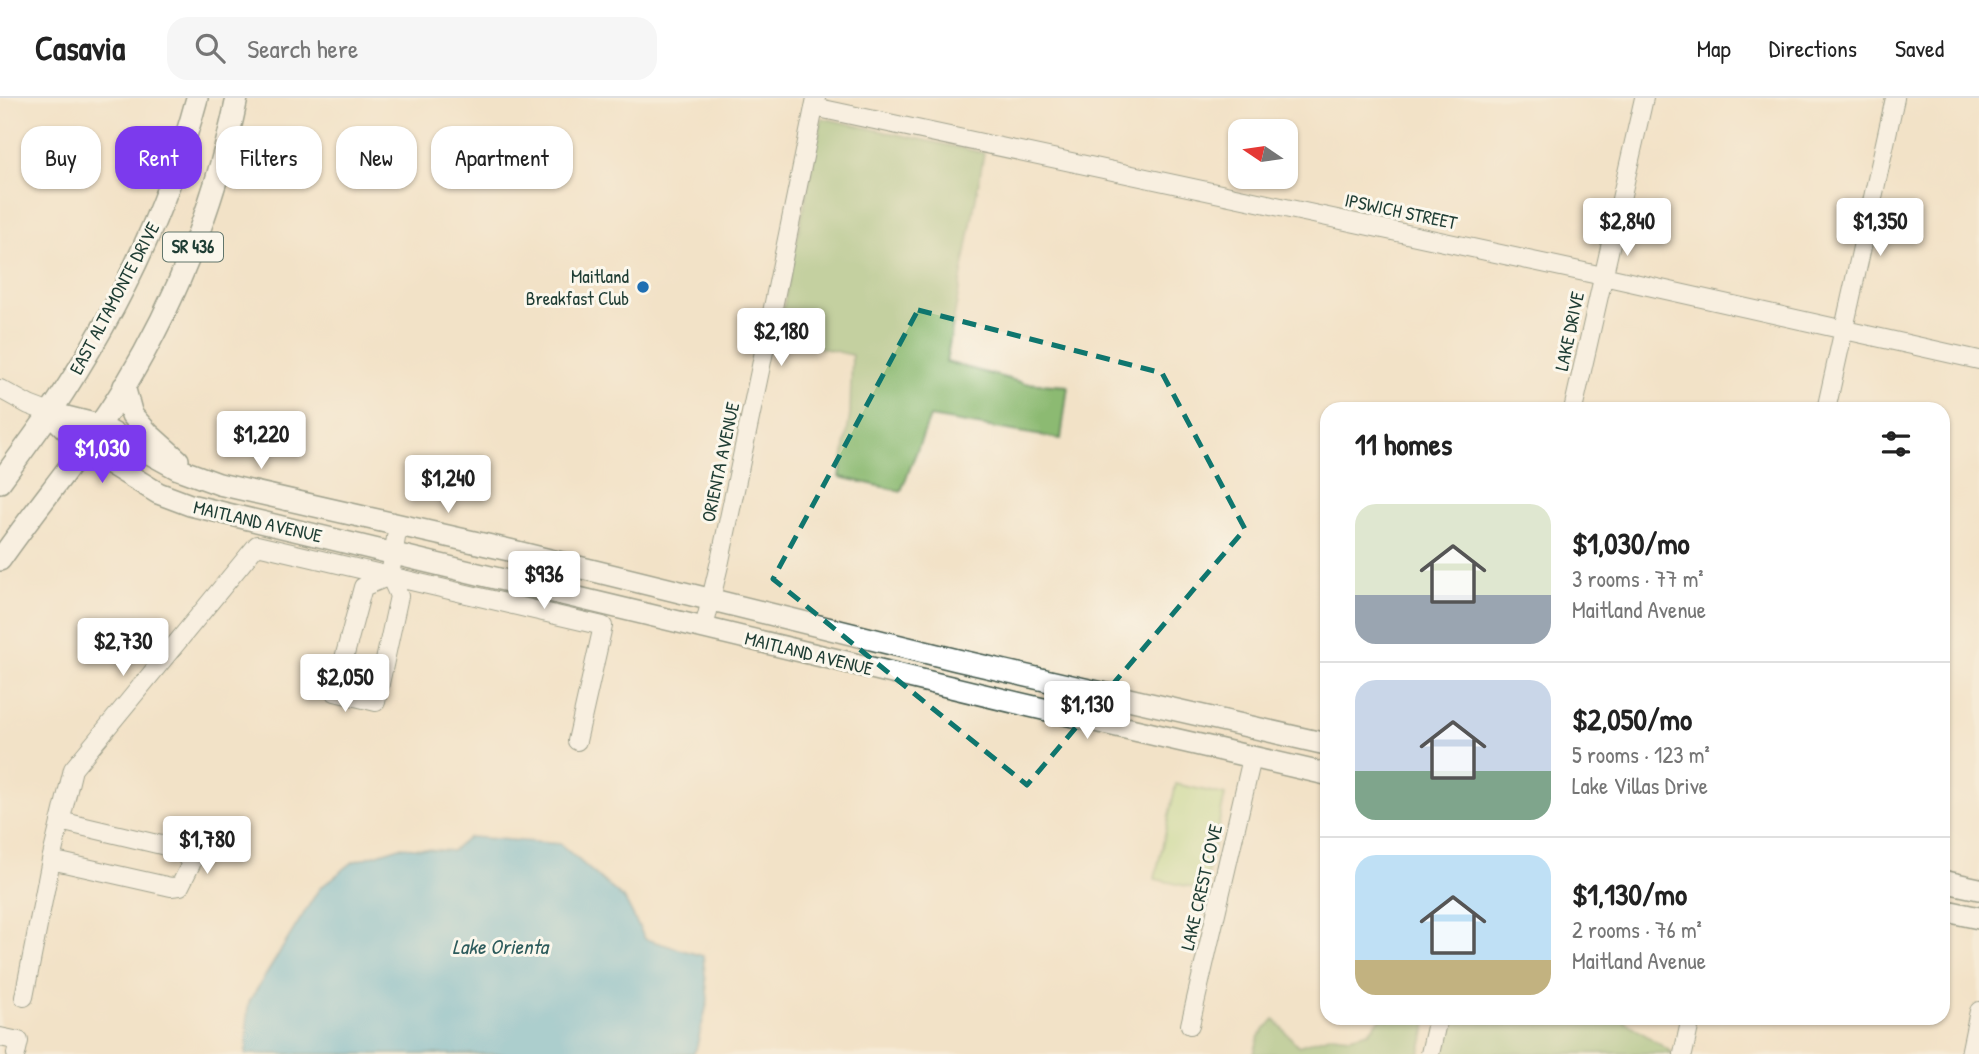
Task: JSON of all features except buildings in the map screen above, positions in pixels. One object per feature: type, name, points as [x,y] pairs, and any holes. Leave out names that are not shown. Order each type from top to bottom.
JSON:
[{"type":"main road","name":"EAST ALTAMONTE DRIVE","points":[[0,482],[50,413],[97,337],[141,252],[172,178],[197,98]]},
{"type":"main road","name":"SR 436","points":[[0,560],[124,386],[166,308],[197,236],[225,149],[237,98]]},
{"type":"main road","points":[[124,386],[132,415],[149,434],[172,456],[219,484]]},
{"type":"main road","name":"MAITLAND AVENUE","points":[[50,413],[98,425],[178,468],[219,484],[1161,708],[1320,743]]},
{"type":"main road","name":"MAITLAND AVENUE","points":[[50,413],[83,447],[146,487],[190,505],[1320,773]]},
{"type":"main road","points":[[1950,883],[1979,889]]},
{"type":"main road","points":[[1950,912],[1979,918]]},
{"type":"street","name":"LAKE DRIVE","points":[[1575,402],[1644,98]]},
{"type":"street","points":[[1828,402],[1895,98]]},
{"type":"street","name":"IPSWICH STREET","points":[[815,102],[1979,360]]},
{"type":"street","name":"ORIENTA AVENUE","points":[[704,628],[756,392],[815,102]]},
{"type":"street","points":[[0,389],[50,413]]},
{"type":"street","points":[[390,576],[363,587],[335,692],[376,702],[399,596],[390,576],[398,525]]},
{"type":"street","points":[[23,997],[51,860],[74,769],[257,545],[603,626],[577,741]]},
{"type":"street","points":[[1154,735],[1161,708]]},
{"type":"street","name":"LAKE CREST COVE","points":[[1190,1025],[1252,758]]},
{"type":"street","points":[[51,860],[171,887],[180,886],[191,864],[183,852],[174,848],[60,821]]},
{"type":"street","points":[[1970,1054],[1979,1011]]},
{"type":"street","points":[[1430,1054],[1436,1025]]},
{"type":"street","points":[[1683,1054],[1689,1025]]},
{"type":"street","points":[[0,1037],[19,1041],[16,1054]]},
{"type":"highlighted area","points":[[918,310],[1162,373],[1245,529],[1027,785],[773,579]]},
{"type":"green space","points":[[822,118],[984,153],[946,362],[1024,383],[1068,386],[1061,439],[930,417],[901,491],[840,477],[850,415],[852,355],[777,338]]},
{"type":"green space","points":[[1176,784],[1225,795],[1204,890],[1155,879]]},
{"type":"green space","points":[[1274,1019],[1298,1046],[1332,1035],[1350,1037],[1369,1032],[1375,1025],[1427,1025],[1420,1054],[1254,1054],[1259,1036]]},
{"type":"green space","points":[[1447,1025],[1630,1025],[1673,1053],[1441,1054]]},
{"type":"water","name":"Lake Orienta","points":[[469,837],[560,844],[625,900],[645,939],[703,956],[708,1000],[693,1054],[245,1054],[249,1002],[319,889],[353,862],[400,847],[452,851]]},
{"type":"place","name":"Maitland Breakfast Club","points":[[643,287]]}]
